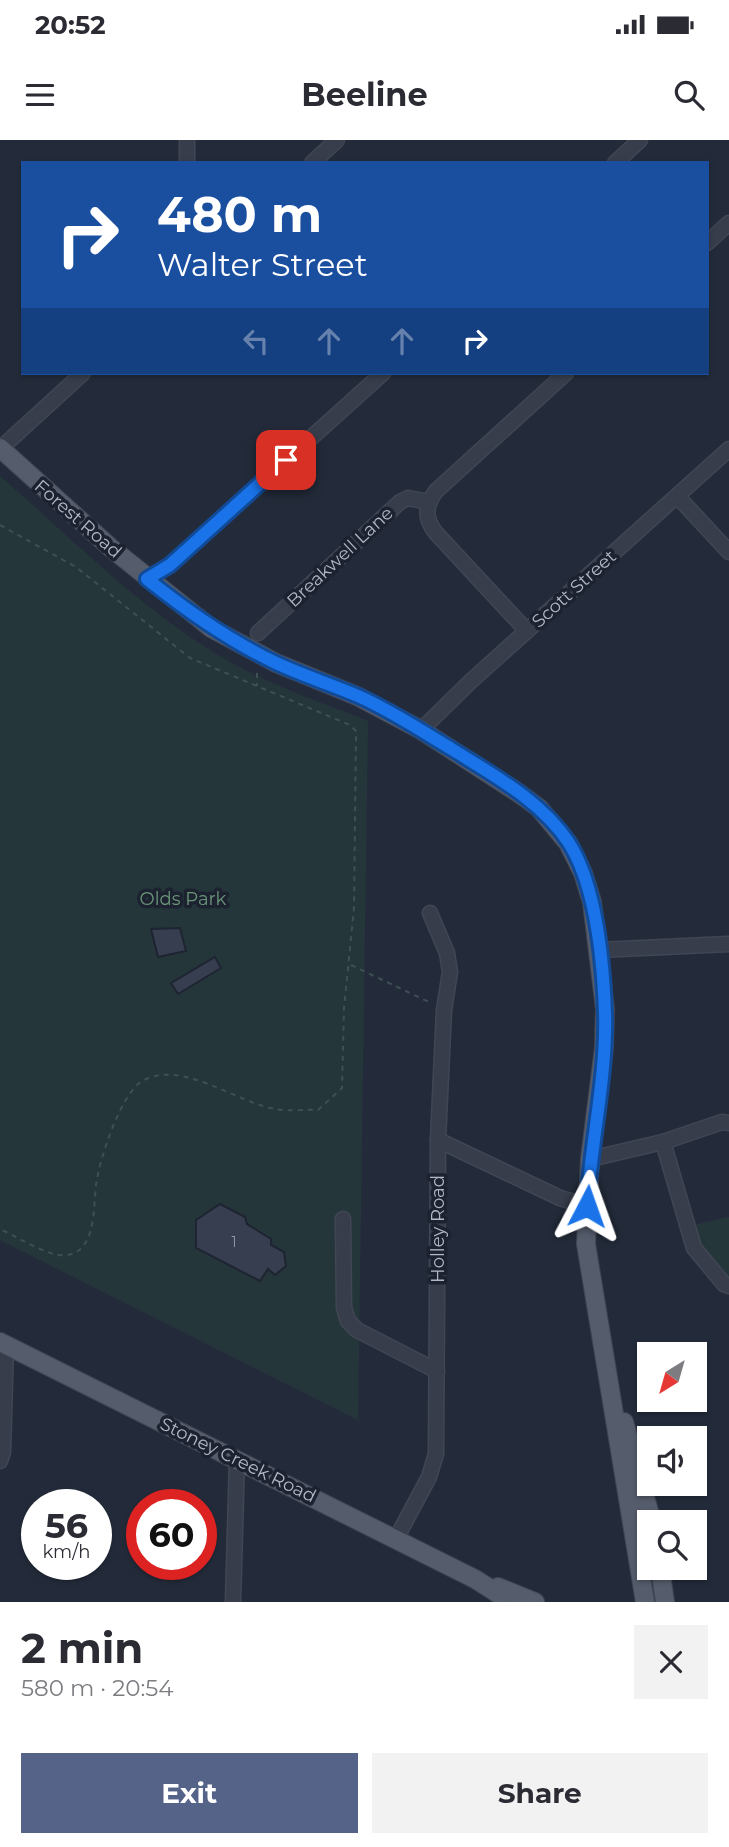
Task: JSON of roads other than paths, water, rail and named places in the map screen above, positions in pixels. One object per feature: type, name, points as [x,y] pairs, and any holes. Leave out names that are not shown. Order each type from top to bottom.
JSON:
[{"type":"main road","name":"Forest Road","points":[[0,448],[147,579],[211,628],[276,663],[357,696],[421,730],[520,793],[554,824],[569,843],[583,873],[592,902],[599,950],[605,1030],[590,1160],[586,1244],[602,1355],[637,1552]]},
{"type":"main road","name":"Stoney Creek Road","points":[[3,1343],[475,1579],[511,1602]]},
{"type":"main road","name":"Forest Road","points":[[602,1355],[633,1449],[649,1510]]},
{"type":"main road","name":"Stoney Creek Road","points":[[475,1579],[535,1602]]},
{"type":"main road","points":[[637,1602],[640,1580]]},
{"type":"main road","name":"Forest Road","points":[[642,1580],[645,1602]]},
{"type":"main road","points":[[662,1580],[665,1602]]},
{"type":"street","points":[[187,140],[187,161]]},
{"type":"street","points":[[314,161],[337,140]]},
{"type":"street","points":[[617,161],[640,140]]},
{"type":"street","points":[[709,241],[729,223]]},
{"type":"street","points":[[0,448],[81,375]]},
{"type":"street","points":[[147,579],[170,565],[381,375]]},
{"type":"street","points":[[527,631],[430,526],[426,513],[436,491],[564,375]]},
{"type":"street","name":"Scott Street","points":[[421,730],[729,449]]},
{"type":"street","points":[[678,497],[729,552]]},
{"type":"street","name":"Breakwell Lane","points":[[258,633],[400,502],[408,498],[429,502]]},
{"type":"street","name":"Holley Road","points":[[396,1539],[429,1477],[436,1454],[438,1140],[444,1010],[450,972],[447,953],[430,914]]},
{"type":"street","points":[[599,950],[729,944]]},
{"type":"street","points":[[590,1160],[663,1142],[722,1122],[729,1123]]},
{"type":"street","points":[[438,1140],[560,1198],[587,1206]]},
{"type":"street","points":[[663,1142],[694,1248],[724,1284],[729,1286]]},
{"type":"street","points":[[343,1219],[344,1308],[348,1321],[357,1331],[438,1371]]},
{"type":"street","points":[[0,1461],[3,1452],[3,1343]]},
{"type":"street","points":[[233,1602],[237,1460]]},
{"type":"park label","name":"Olds Park","points":[[183,899]]}]
